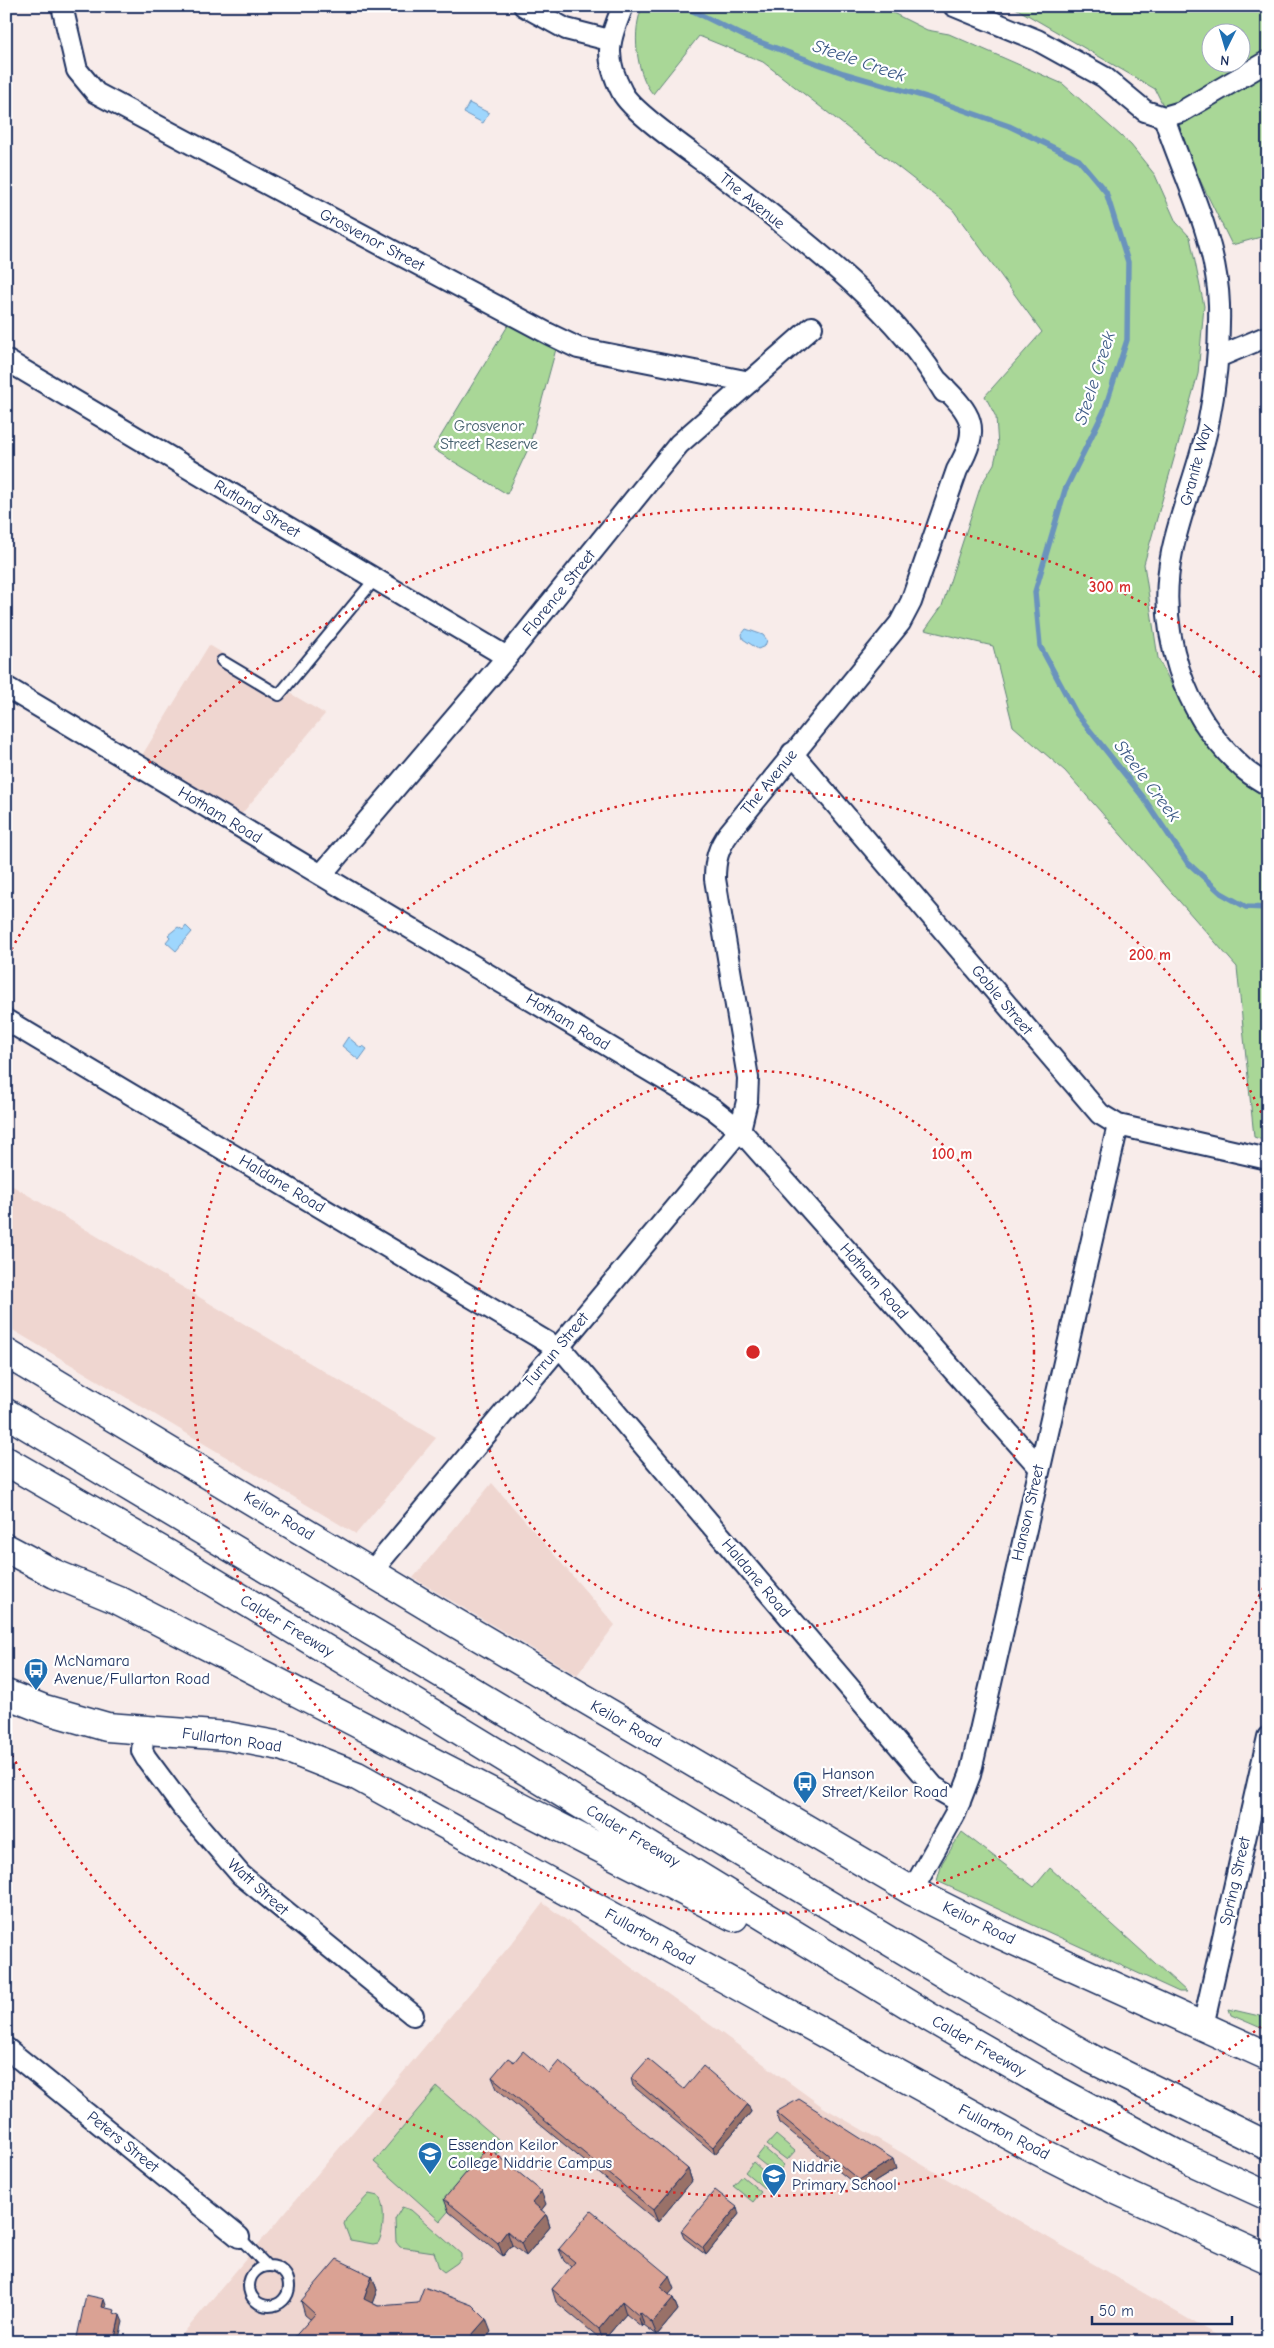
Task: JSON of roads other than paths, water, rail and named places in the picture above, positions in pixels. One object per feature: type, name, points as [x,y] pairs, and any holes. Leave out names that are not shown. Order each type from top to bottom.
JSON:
[{"type":"main road","name":"Keilor Road","points":[[6,1353],[372,1571],[454,1622],[912,1891],[1003,1936],[1268,2056]]},
{"type":"main road","points":[[6,1413],[956,1981],[1092,2059],[1241,2134],[1268,2145]]},
{"type":"main road","name":"Calder Freeway","points":[[6,1461],[169,1555],[382,1683],[929,2017],[1047,2085],[1180,2156],[1268,2196]]},
{"type":"main road","points":[[6,1548],[55,1574],[118,1600],[929,2017]]},
{"type":"main road","name":"Fullarton Road","points":[[6,1694],[71,1718],[107,1727],[257,1741],[299,1752],[357,1776],[1029,2146],[1114,2189],[1268,2259]]},
{"type":"main road","points":[[1180,2156],[1268,2204]]},
{"type":"street","name":"Grosvenor Street","points":[[62,6],[77,70],[96,93],[578,348],[750,382]]},
{"type":"street","points":[[524,6],[566,28],[610,40]]},
{"type":"street","name":"The Avenue","points":[[623,6],[610,40],[614,74],[623,94],[651,122],[753,201],[864,292],[908,342],[938,381],[965,409],[972,432],[968,450],[957,470],[911,602],[900,623],[792,753],[729,833],[720,845],[715,860],[715,879],[748,1078],[748,1101],[740,1130]]},
{"type":"street","points":[[954,6],[1037,40],[1104,76],[1145,111],[1164,117],[1181,112],[1268,61]]},
{"type":"street","name":"Granite Way","points":[[1164,117],[1210,244],[1219,302],[1218,358],[1207,426],[1172,553],[1167,615],[1177,668],[1206,728],[1243,768],[1268,785]]},
{"type":"street","name":"Florence Street","points":[[321,875],[507,658],[679,444],[812,327]]},
{"type":"street","points":[[1218,358],[1268,336]]},
{"type":"street","name":"Rutland Street","points":[[6,360],[507,658]]},
{"type":"street","name":"Hotham Road","points":[[6,687],[712,1108],[740,1130],[1039,1467]]},
{"type":"street","name":"Goble Street","points":[[792,753],[1100,1114],[1118,1125],[1268,1159]]},
{"type":"street","name":"Haldane Road","points":[[6,1020],[558,1347],[934,1787],[960,1802]]},
{"type":"street","name":"Hanson Street","points":[[912,1891],[960,1802],[970,1775],[1118,1125]]},
{"type":"street","name":"Turrun Street","points":[[372,1571],[740,1130]]},
{"type":"street","name":"Watt Street","points":[[144,1730],[142,1751],[146,1758],[184,1809],[241,1875],[413,2015]]},
{"type":"street","name":"Spring Street","points":[[1202,2026],[1268,1737]]},
{"type":"street","name":"Peters Street","points":[[6,2048],[239,2237]]},
{"type":"lane","points":[[222,661],[279,695],[375,579]]},
{"type":"lane","points":[[239,2237],[267,2266],[280,2269],[285,2273],[289,2285],[285,2297],[275,2305],[262,2305],[256,2301],[249,2290],[251,2276],[255,2271],[267,2266]]},
{"type":"water","points":[[469,103],[489,113],[483,123],[464,113]]},
{"type":"water","points":[[746,629],[763,635],[767,640],[765,646],[758,649],[743,639],[742,634]]},
{"type":"water","points":[[186,926],[192,932],[176,951],[166,942],[170,937],[168,935],[178,927],[183,930]]},
{"type":"water","points":[[348,1037],[361,1048],[363,1046],[367,1049],[359,1060],[342,1046]]},
{"type":"waterway","name":"Steele Creek","points":[[683,6],[746,37],[843,73],[926,97],[1009,126],[1079,160],[1106,192],[1128,262],[1127,340],[1104,411],[1065,490],[1035,592],[1040,646],[1076,713],[1143,797],[1187,862],[1221,893],[1246,907],[1268,908]]},
{"type":"place","name":"McNamara Avenue/Fullarton Road","points":[[36,1691]]},
{"type":"place","name":"Hanson Street/Keilor Road","points":[[805,1804]]},
{"type":"place","name":"Essendon Keilor College Niddrie Campus","points":[[430,2175]]},
{"type":"place","name":"Niddrie Primary School","points":[[774,2197]]},
{"type":"park label","name":"Grosvenor Street Reserve","points":[[489,435]]}]
